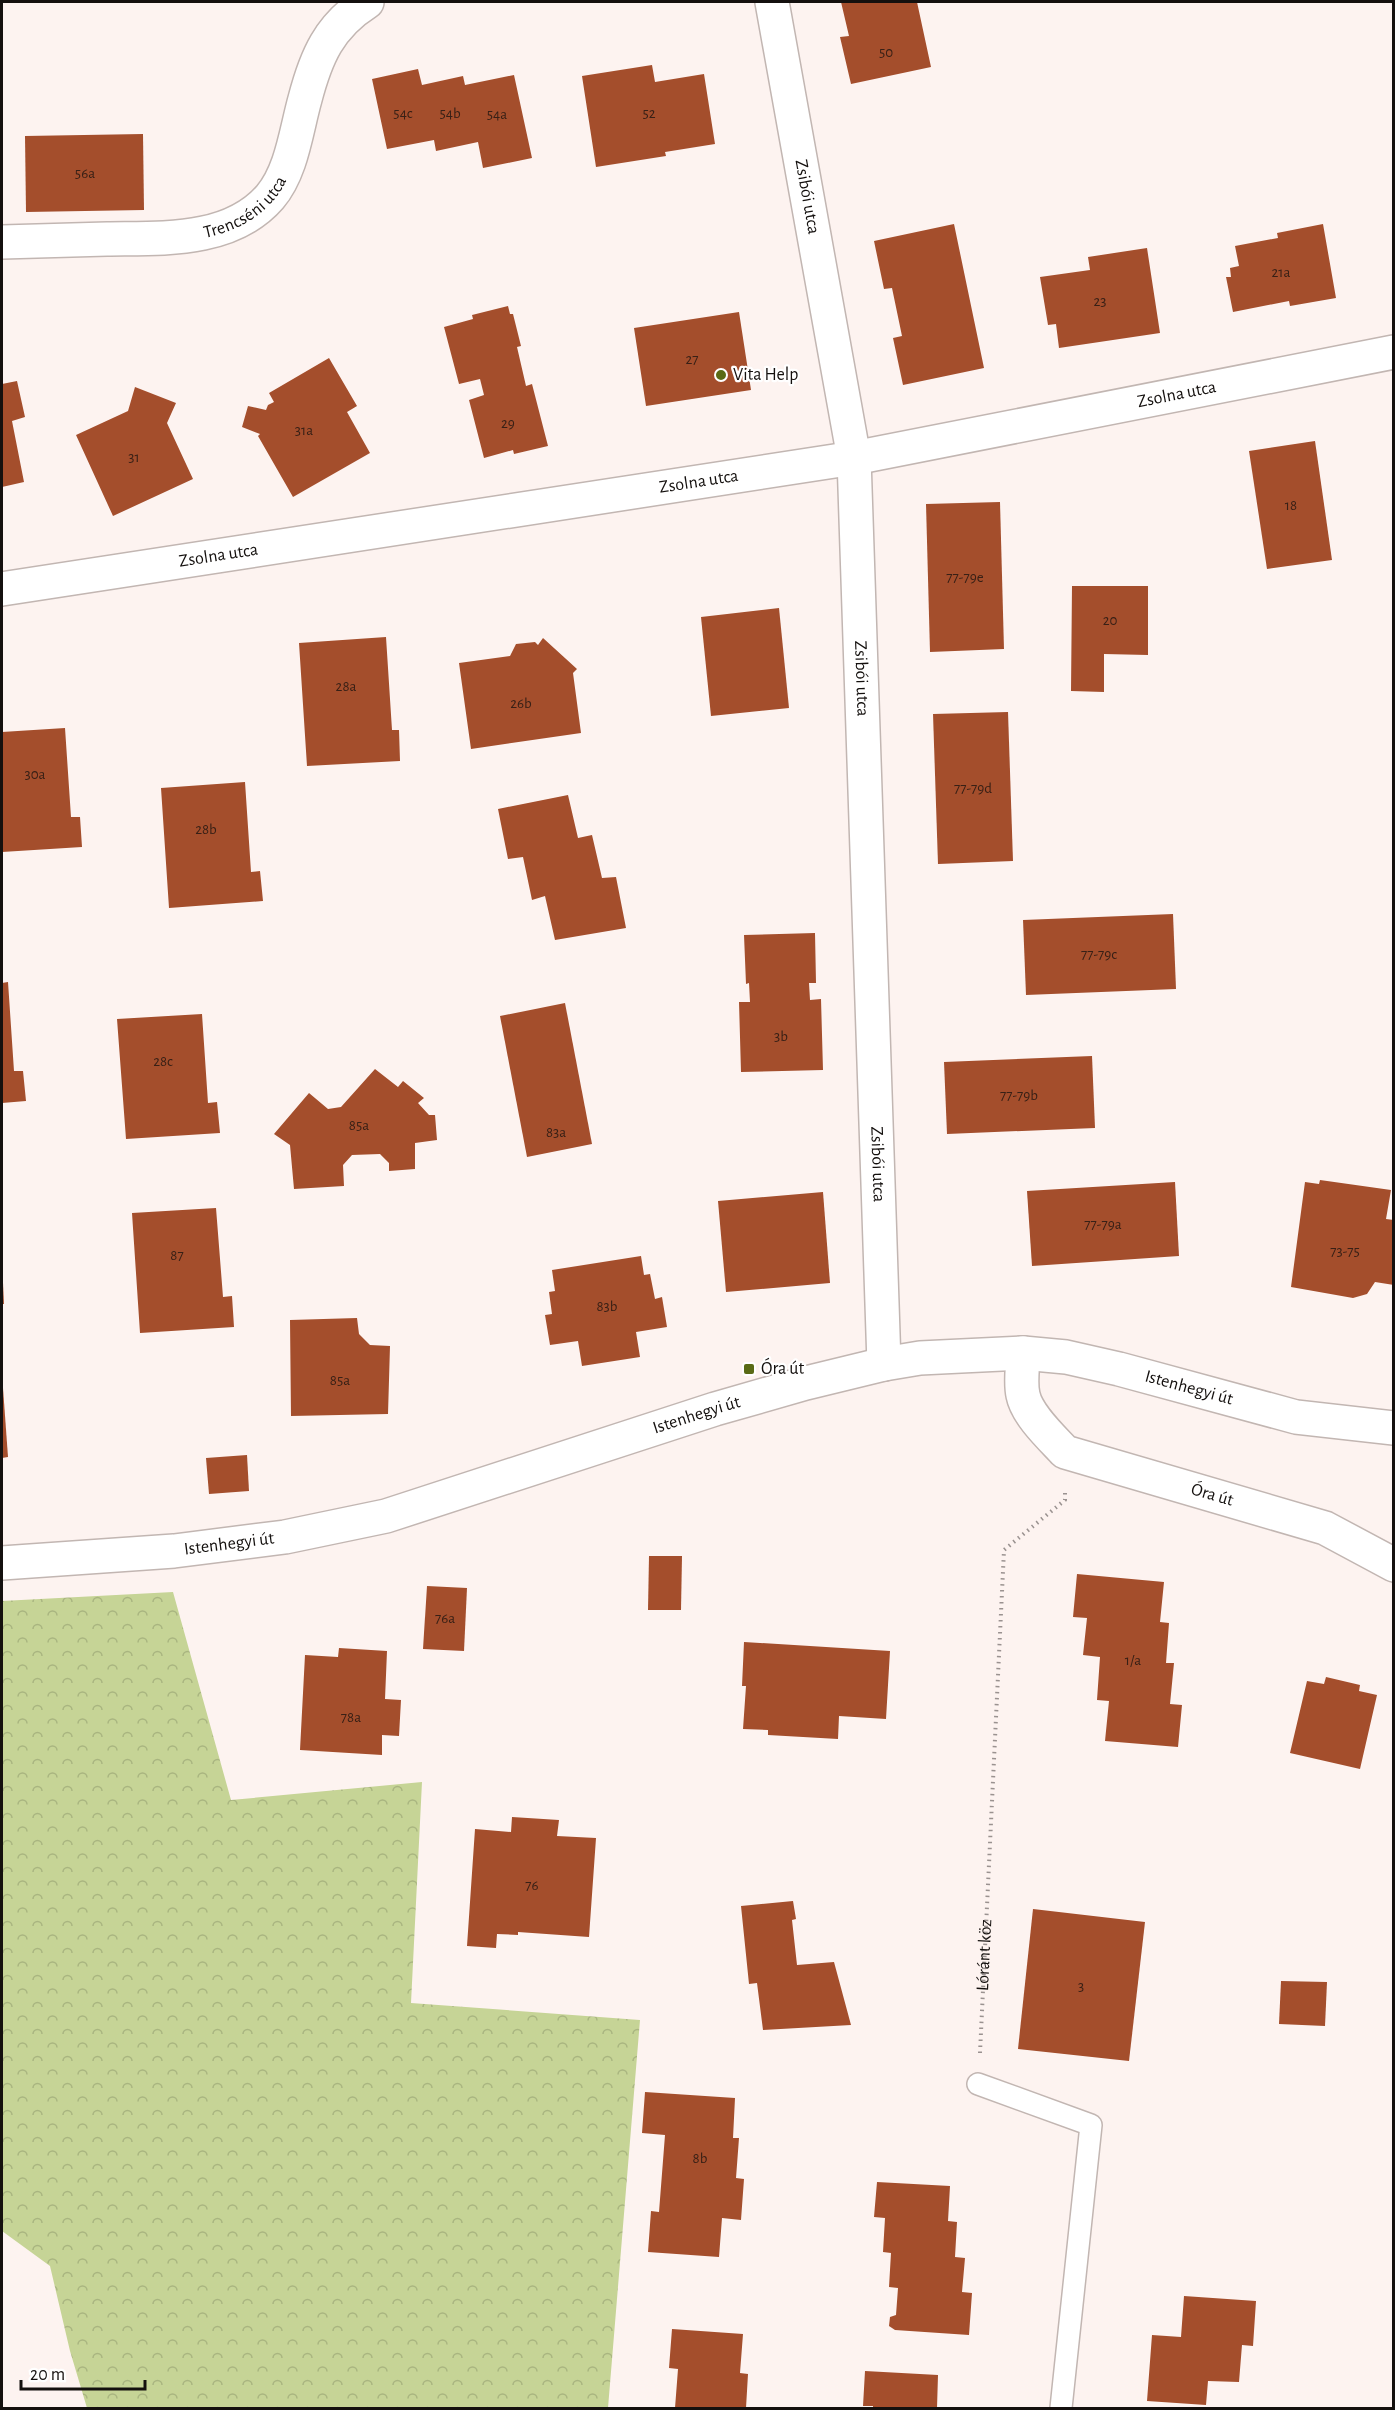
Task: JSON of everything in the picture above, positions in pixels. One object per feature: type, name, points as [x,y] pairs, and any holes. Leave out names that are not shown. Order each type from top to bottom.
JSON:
[{"type":"street","name":"Trencséni utca","points":[[2,242],[179,237],[219,229],[249,217],[270,197],[285,174],[313,69],[327,40],[342,20],[367,2]]},
{"type":"street","name":"Zsibói utca","points":[[772,2],[854,458],[884,1364]]},
{"type":"street","name":"Zsolna utca","points":[[2,589],[854,458],[1394,352]]},
{"type":"street","name":"Istenhegyi út","points":[[2,1563],[174,1551],[285,1536],[386,1516],[715,1409],[806,1383],[884,1364],[920,1358],[1023,1353],[1066,1357],[1296,1417],[1394,1428]]},
{"type":"street","points":[[1023,1353],[1023,1399],[1040,1425],[1065,1452]]},
{"type":"street","name":"Óra út","points":[[1065,1452],[1325,1528],[1394,1565]]},
{"type":"lane","points":[[978,2084],[1091,2125],[1061,2409]]},
{"type":"path","name":"Lóránt köz","points":[[978,2084],[1004,1550],[1065,1500],[1065,1452]]},
{"type":"green space","points":[[173,1592],[231,1800],[422,1782],[411,2003],[640,2020],[608,2408],[87,2408],[70,2351],[50,2266],[2,2231],[2,1601]]},
{"type":"building","points":[[841,2],[917,2],[931,67],[851,84],[840,37],[849,36]]},
{"type":"building","points":[[652,65],[655,82],[704,74],[715,144],[665,152],[666,156],[596,167],[582,76]]},
{"type":"building","points":[[418,69],[422,85],[463,76],[465,85],[514,75],[532,158],[483,168],[478,142],[436,151],[434,140],[387,149],[372,79]]},
{"type":"building","points":[[143,134],[144,210],[26,212],[25,136]]},
{"type":"building","points":[[954,224],[984,368],[903,385],[893,338],[902,336],[892,288],[884,289],[874,241]]},
{"type":"building","points":[[1323,224],[1336,298],[1290,306],[1289,301],[1233,312],[1226,277],[1231,277],[1230,268],[1239,266],[1235,246],[1278,238],[1277,233]]},
{"type":"building","points":[[1147,248],[1160,333],[1059,348],[1056,324],[1048,325],[1040,277],[1090,270],[1088,257]]},
{"type":"building","points":[[508,306],[510,314],[513,314],[521,346],[517,347],[526,386],[532,384],[548,446],[514,454],[513,450],[484,458],[469,400],[484,395],[480,379],[459,384],[444,327],[473,319],[472,315]]},
{"type":"building","points":[[739,312],[751,390],[646,406],[634,328]]},
{"type":"building","points":[[329,358],[357,406],[347,412],[370,453],[293,497],[258,436],[260,434],[242,427],[248,406],[266,410],[268,405],[274,402],[269,393]]},
{"type":"building","points":[[17,381],[25,417],[12,421],[24,482],[2,487],[2,384]]},
{"type":"building","points":[[135,387],[176,403],[167,423],[193,479],[113,516],[76,435],[128,411]]},
{"type":"building","points":[[1315,441],[1332,560],[1267,569],[1249,451]]},
{"type":"building","points":[[1000,502],[1004,649],[930,652],[926,504]]},
{"type":"building","points":[[1072,586],[1148,586],[1148,655],[1104,654],[1104,692],[1071,691]]},
{"type":"building","points":[[779,608],[789,708],[711,716],[701,617]]},
{"type":"building","points":[[386,637],[392,730],[399,730],[400,761],[307,766],[299,643]]},
{"type":"building","points":[[543,638],[577,669],[573,673],[581,733],[471,749],[459,663],[510,656],[516,644],[535,642],[538,645]]},
{"type":"building","points":[[1008,712],[1013,861],[938,864],[933,714]]},
{"type":"building","points":[[65,728],[71,817],[80,817],[82,847],[2,852],[2,732]]},
{"type":"building","points":[[245,782],[251,872],[260,871],[263,901],[169,908],[161,788]]},
{"type":"building","points":[[568,795],[578,838],[592,835],[602,878],[616,877],[626,928],[555,940],[545,896],[532,900],[523,857],[508,859],[498,809]]},
{"type":"building","points":[[1173,914],[1176,989],[1026,995],[1023,920]]},
{"type":"building","points":[[815,933],[816,983],[809,983],[810,1000],[821,999],[823,1070],[741,1072],[739,1002],[750,1002],[749,983],[746,984],[744,935]]},
{"type":"building","points":[[8,982],[14,1071],[23,1071],[26,1101],[2,1103],[2,983]]},
{"type":"building","points":[[565,1003],[592,1144],[527,1157],[500,1016]]},
{"type":"building","points":[[202,1014],[208,1103],[217,1102],[220,1133],[126,1139],[117,1019]]},
{"type":"building","points":[[1092,1056],[1095,1128],[947,1134],[944,1062]]},
{"type":"building","points":[[375,1069],[398,1087],[403,1081],[424,1098],[418,1103],[429,1115],[435,1115],[437,1140],[415,1143],[415,1169],[389,1171],[389,1163],[380,1154],[352,1155],[343,1165],[344,1186],[294,1189],[290,1145],[274,1134],[309,1093],[328,1109],[341,1107]]},
{"type":"building","points":[[1320,1180],[1391,1190],[1386,1219],[1394,1220],[1394,1285],[1375,1282],[1367,1294],[1353,1298],[1291,1287],[1305,1182],[1319,1184]]},
{"type":"building","points":[[1175,1182],[1179,1256],[1032,1266],[1027,1191]]},
{"type":"building","points":[[823,1192],[830,1283],[726,1292],[718,1201]]},
{"type":"building","points":[[216,1208],[223,1297],[232,1296],[234,1327],[140,1333],[132,1213]]},
{"type":"building","points":[[641,1256],[644,1275],[650,1274],[655,1299],[662,1297],[667,1327],[636,1332],[640,1357],[582,1366],[578,1341],[550,1345],[545,1315],[552,1314],[549,1292],[555,1291],[552,1270]]},
{"type":"building","points":[[3,1283],[4,1304],[2,1304]]},
{"type":"building","points":[[357,1318],[359,1334],[370,1345],[390,1346],[388,1414],[291,1416],[290,1320]]},
{"type":"building","points":[[2,1388],[8,1457],[2,1458]]},
{"type":"building","points":[[247,1455],[249,1491],[209,1494],[206,1458]]},
{"type":"building","points":[[649,1556],[682,1556],[681,1610],[648,1610]]},
{"type":"building","points":[[1077,1574],[1164,1582],[1160,1622],[1169,1623],[1166,1663],[1174,1663],[1170,1704],[1182,1705],[1178,1747],[1105,1741],[1109,1701],[1097,1700],[1100,1657],[1083,1655],[1087,1618],[1073,1617]]},
{"type":"building","points":[[427,1586],[467,1588],[464,1651],[423,1649]]},
{"type":"building","points":[[744,1642],[890,1651],[886,1719],[839,1716],[838,1739],[768,1735],[768,1730],[743,1729],[746,1686],[742,1686]]},
{"type":"building","points":[[339,1648],[387,1651],[385,1699],[401,1700],[399,1736],[382,1735],[382,1755],[300,1750],[305,1655],[338,1657]]},
{"type":"building","points":[[1326,1677],[1360,1685],[1359,1691],[1377,1695],[1360,1769],[1290,1753],[1307,1681],[1324,1684]]},
{"type":"building","points":[[512,1817],[559,1820],[557,1836],[596,1838],[589,1937],[518,1932],[518,1935],[497,1934],[496,1948],[467,1946],[475,1829],[511,1832]]},
{"type":"building","points":[[793,1901],[796,1919],[792,1920],[797,1965],[834,1962],[851,2025],[763,2030],[757,1983],[749,1984],[741,1906]]},
{"type":"building","points":[[1033,1909],[1145,1922],[1129,2061],[1018,2049]]},
{"type":"building","points":[[1281,1981],[1327,1982],[1325,2026],[1279,2024]]},
{"type":"building","points":[[645,2092],[735,2098],[733,2138],[739,2138],[736,2178],[744,2179],[741,2220],[722,2218],[719,2257],[648,2252],[651,2211],[659,2212],[665,2135],[642,2133]]},
{"type":"building","points":[[877,2182],[950,2186],[948,2221],[957,2222],[955,2257],[965,2258],[962,2292],[972,2293],[969,2335],[895,2330],[889,2326],[890,2317],[896,2315],[898,2288],[889,2287],[891,2253],[883,2252],[885,2218],[874,2217]]},
{"type":"building","points":[[1184,2296],[1256,2301],[1253,2346],[1242,2345],[1239,2382],[1208,2381],[1206,2405],[1147,2401],[1152,2335],[1181,2337]]},
{"type":"building","points":[[672,2329],[743,2334],[740,2373],[748,2374],[746,2408],[675,2408],[678,2369],[669,2368]]},
{"type":"building","points":[[865,2371],[938,2375],[937,2408],[863,2406]]},
{"type":"place","name":"Vita Help","points":[[721,375]]},
{"type":"place","name":"Óra út","points":[[749,1369]]}]
